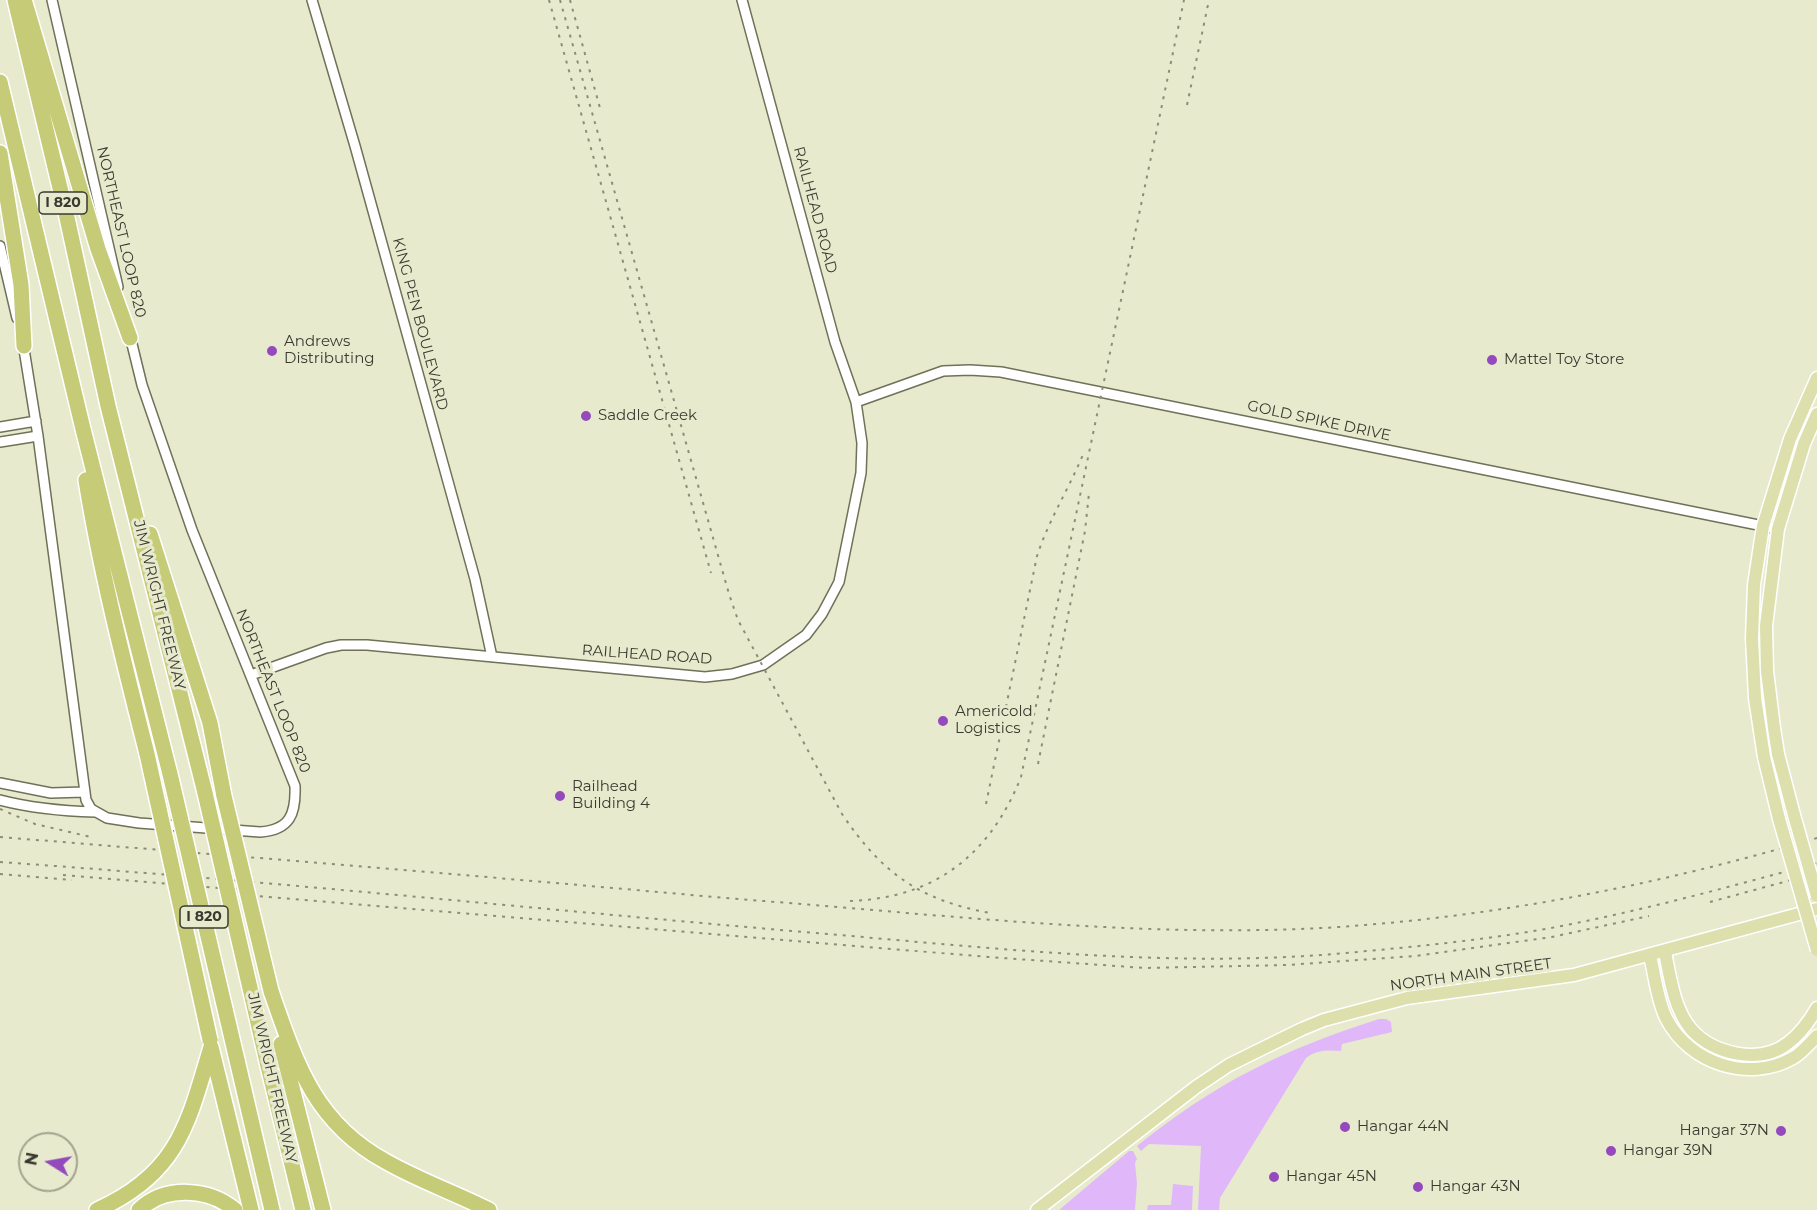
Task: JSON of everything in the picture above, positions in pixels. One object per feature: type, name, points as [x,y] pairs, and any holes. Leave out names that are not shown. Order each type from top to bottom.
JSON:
[{"type":"highway","name":"JIM WRIGHT FREEWAY","points":[[15,0],[108,406],[206,793],[303,1210]]},
{"type":"highway","points":[[24,0],[98,249],[130,338]]},
{"type":"highway","name":"JIM WRIGHT FREEWAY","points":[[0,82],[83,429],[170,774],[272,1210]]},
{"type":"highway","points":[[0,153],[21,285],[24,346]]},
{"type":"highway","points":[[108,406],[210,723],[224,796],[272,991],[275,1018],[297,1080],[323,1210]]},
{"type":"highway","points":[[83,429],[84,465],[115,630],[147,754],[210,1043],[251,1210]]},
{"type":"highway","points":[[98,1210],[142,1185],[176,1147],[191,1115],[210,1043]]},
{"type":"highway","points":[[297,1080],[336,1123],[364,1149],[489,1210]]},
{"type":"highway","points":[[139,1210],[155,1199],[183,1192],[205,1194],[236,1210]]},
{"type":"main road","points":[[1817,378],[1790,439],[1763,526],[1754,585],[1752,638],[1764,757],[1779,819],[1817,950]]},
{"type":"main road","points":[[1817,414],[1804,444],[1778,529],[1766,626],[1767,671],[1778,754],[1817,896]]},
{"type":"main road","name":"NORTH MAIN STREET","points":[[1037,1210],[1196,1087],[1229,1065],[1324,1020],[1407,998],[1574,975],[1817,909]]},
{"type":"main road","points":[[1665,952],[1680,1011],[1692,1030],[1710,1045],[1735,1054],[1765,1053],[1786,1045],[1806,1026],[1817,1008]]},
{"type":"main road","points":[[1650,956],[1666,1018],[1681,1040],[1703,1058],[1732,1070],[1768,1068],[1794,1058],[1817,1036]]},
{"type":"street","name":"NORTHEAST LOOP 820","points":[[52,0],[145,395],[192,530],[296,786],[294,809],[290,819],[280,829],[260,832],[139,823],[107,818],[95,812]]},
{"type":"street","name":"KING PEN BOULEVARD","points":[[312,0],[355,146],[475,579],[492,657]]},
{"type":"street","name":"RAILHEAD ROAD","points":[[250,675],[340,645],[705,677],[732,674],[763,665],[806,635],[822,614],[838,582],[861,473],[862,443],[856,402],[835,342],[742,0]]},
{"type":"street","points":[[0,246],[24,346],[36,420],[84,792],[86,800],[95,812]]},
{"type":"street","name":"GOLD SPIKE DRIVE","points":[[856,402],[943,371],[1001,372],[1778,529]]},
{"type":"street","points":[[0,427],[36,420]]},
{"type":"street","points":[[0,442],[38,436]]},
{"type":"street","points":[[0,783],[51,793],[84,792]]},
{"type":"street","points":[[0,800],[61,811],[95,812]]},
{"type":"shaded area","points":[[1379,1019],[1391,1022],[1392,1032],[1342,1044],[1341,1051],[1322,1051],[1306,1058],[1220,1198],[1219,1210],[1198,1210],[1201,1146],[1149,1144],[1141,1151],[1137,1146],[1194,1104],[1252,1070],[1312,1043]]},
{"type":"shaded area","points":[[1129,1151],[1133,1151],[1137,1159],[1135,1163],[1137,1183],[1135,1210],[1059,1210]]},
{"type":"shaded area","points":[[1173,1184],[1193,1186],[1192,1210],[1147,1210],[1148,1205],[1171,1205]]},
{"type":"railway","points":[[549,0],[711,573]]},
{"type":"railway","points":[[560,0],[738,620],[842,814],[872,853],[904,881],[923,892],[990,913]]},
{"type":"railway","points":[[570,0],[600,108]]},
{"type":"railway","points":[[850,901],[880,898],[908,891],[933,881],[956,867],[976,850],[993,829],[1008,805],[1021,777],[1184,0]]},
{"type":"railway","points":[[1187,105],[1209,0]]},
{"type":"railway","points":[[986,804],[1037,556],[1047,529],[1084,452]]},
{"type":"railway","points":[[1038,764],[1085,531],[1089,493]]},
{"type":"railway","points":[[0,809],[35,824],[91,837]]},
{"type":"railway","points":[[0,837],[1015,922],[1177,930],[1339,927],[1460,915],[1580,896],[1700,870],[1817,838]]},
{"type":"railway","points":[[0,862],[1005,949],[1195,959],[1321,955],[1431,945],[1540,930],[1645,908],[1817,863]]},
{"type":"railway","points":[[1710,902],[1817,873]]},
{"type":"railway","points":[[0,874],[72,880]]},
{"type":"railway","points":[[63,875],[243,890]]},
{"type":"railway","points":[[233,894],[1145,968],[1287,965],[1415,956],[1552,937],[1649,916]]},
{"type":"place","name":"Andrews Distributing","points":[[272,351]]},
{"type":"place","name":"Mattel Toy Store","points":[[1492,360]]},
{"type":"place","name":"Saddle Creek","points":[[586,416]]},
{"type":"place","name":"Americold Logistics","points":[[943,721]]},
{"type":"place","name":"Railhead Building 4","points":[[560,796]]},
{"type":"place","name":"Hangar 44N","points":[[1345,1127]]},
{"type":"place","name":"Hangar 37N","points":[[1781,1131]]},
{"type":"place","name":"Hangar 39N","points":[[1611,1151]]},
{"type":"place","name":"Hangar 45N","points":[[1274,1177]]},
{"type":"place","name":"Hangar 43N","points":[[1418,1187]]}]
